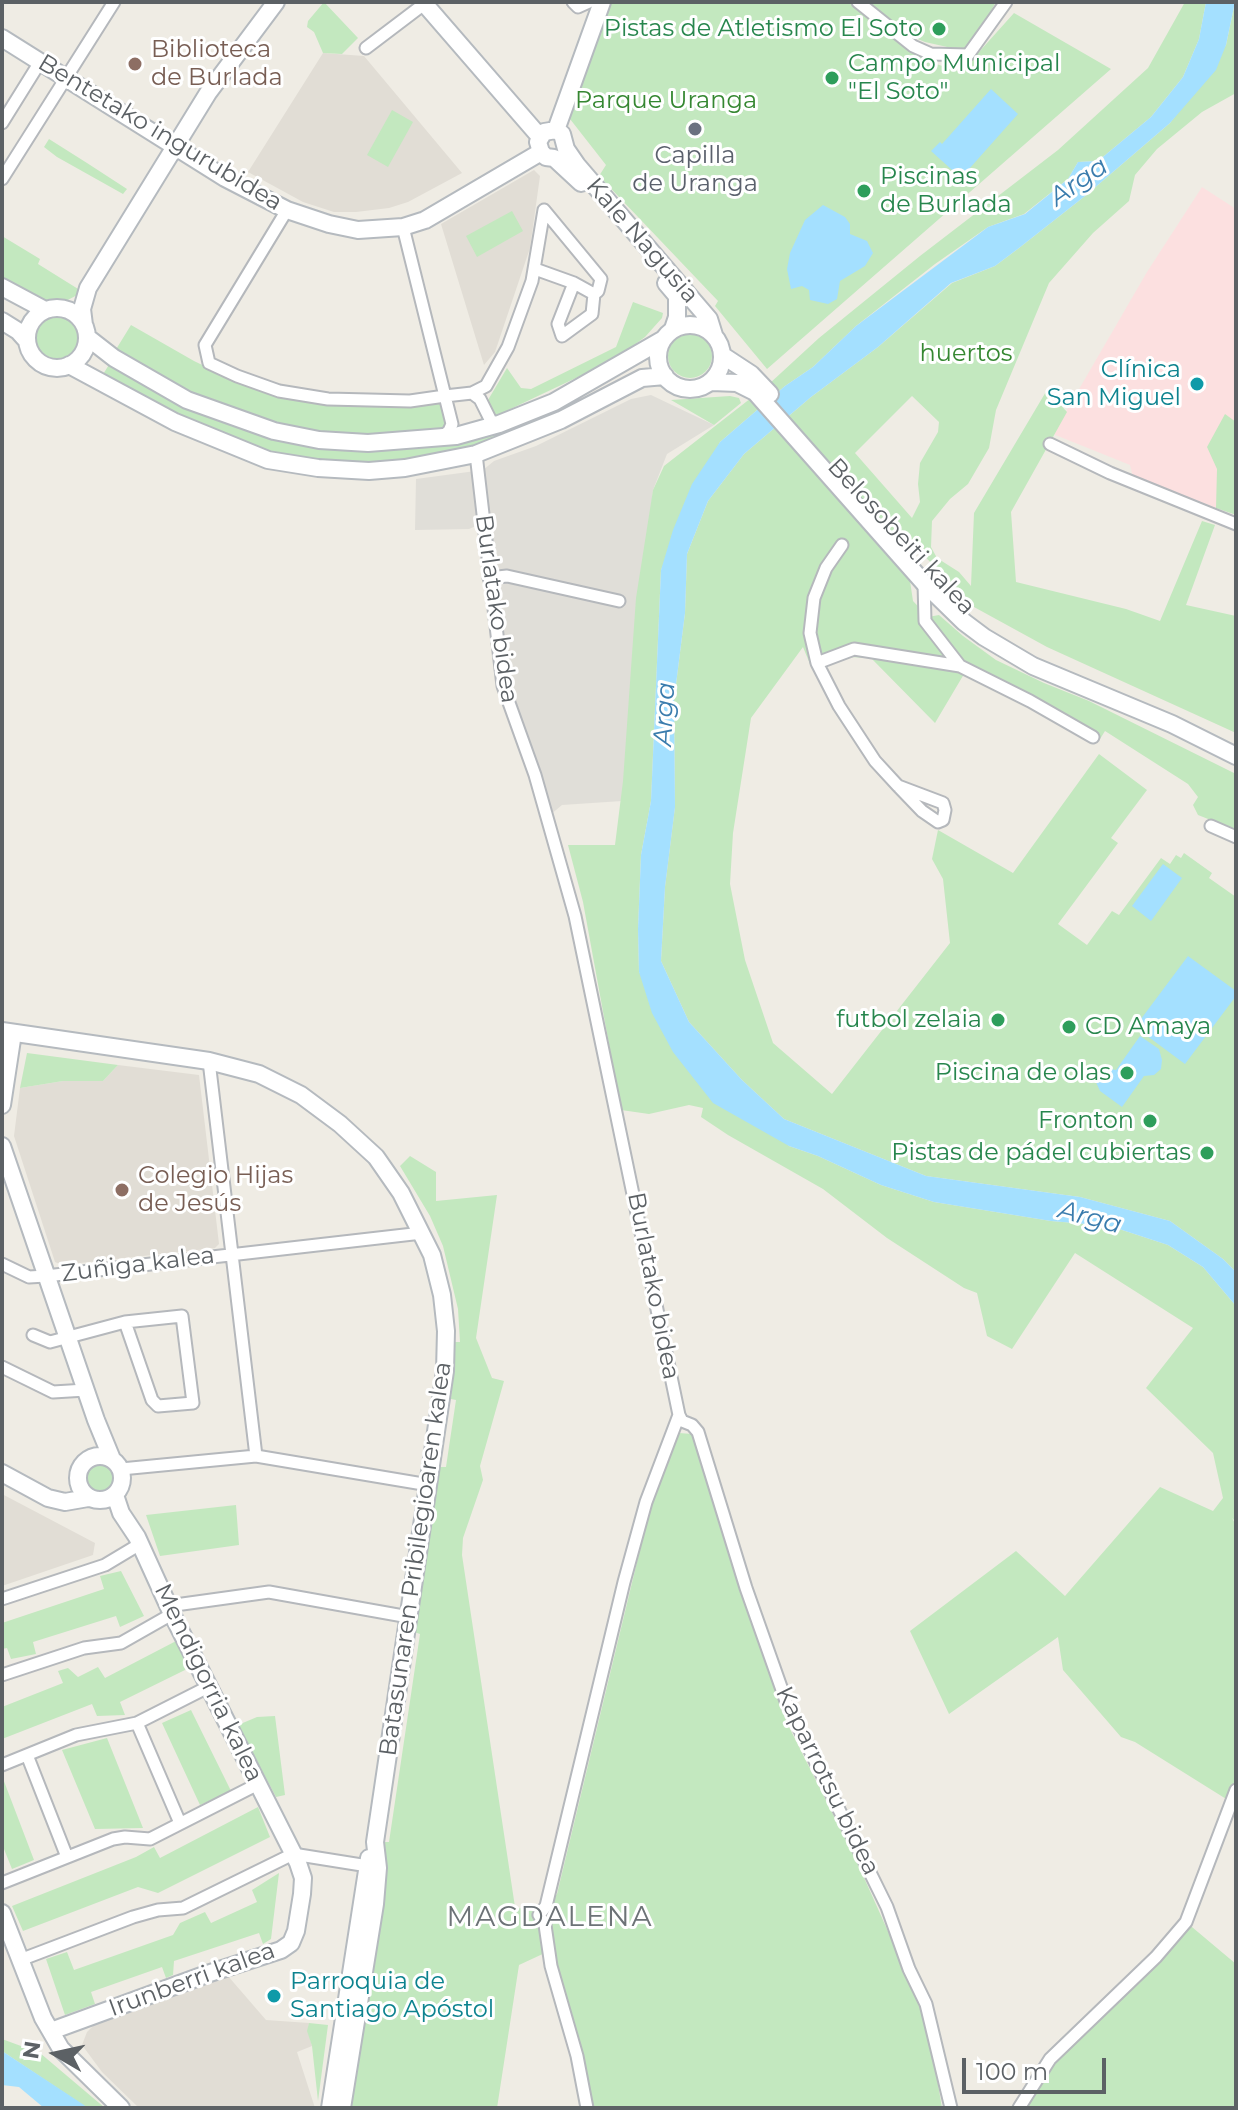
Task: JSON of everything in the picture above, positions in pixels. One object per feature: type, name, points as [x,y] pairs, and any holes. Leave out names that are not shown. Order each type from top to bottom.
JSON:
[{"type":"main road","points":[[2,321],[18,331],[27,341],[34,358],[42,364],[60,368],[82,354],[86,331],[82,309],[88,288],[208,93],[276,2]]},
{"type":"main road","name":"Kale Nagusia","points":[[428,3],[537,119],[571,172],[677,296],[677,317],[668,335]]},
{"type":"main road","points":[[551,143],[598,3]]},
{"type":"main road","name":"Bentetako ingurubidea","points":[[2,38],[225,178],[287,210],[358,230],[403,227],[425,220],[451,207],[551,143]]},
{"type":"main road","name":"Kale Nagusia","points":[[551,143],[577,165],[709,319],[714,335]]},
{"type":"main road","points":[[2,287],[54,309],[71,311],[86,331],[114,358],[187,400],[274,431],[319,440],[368,443],[441,438],[499,424],[554,402],[668,335],[696,325],[714,335],[722,355],[712,382]]},
{"type":"main road","points":[[27,341],[31,322],[88,288]]},
{"type":"main road","points":[[668,335],[658,359],[665,376],[675,385],[688,389],[712,382],[748,380]]},
{"type":"main road","name":"Belosobeiti kalea","points":[[722,355],[973,616],[1038,657],[1197,724],[1236,745]]},
{"type":"main road","points":[[69,365],[175,422],[268,460],[318,468],[369,471],[405,468],[476,454],[561,420],[642,378],[665,376]]},
{"type":"main road","name":"Belosobeiti kalea","points":[[821,458],[939,600],[984,637],[1033,666],[1172,724],[1236,756]]},
{"type":"main road","points":[[2,1105],[8,1032]]},
{"type":"main road","name":"Batasunaren Pribilegioaren kalea","points":[[8,1032],[209,1061],[259,1074],[301,1095],[340,1124],[376,1157],[401,1193],[432,1255],[446,1331],[445,1371],[375,1842],[368,1866],[330,2108]]},
{"type":"main road","points":[[2,1473],[39,1492],[54,1495],[96,1495],[119,1488],[116,1464],[96,1420],[3,1152]]},
{"type":"main road","points":[[88,1460],[96,1439],[96,1420]]},
{"type":"main road","points":[[96,1495],[81,1466],[88,1460],[105,1456],[116,1464]]},
{"type":"main road","name":"Mendigorria kalea","points":[[96,1495],[121,1513],[140,1544],[293,1854]]},
{"type":"main road","name":"Batasunaren Pribilegioaren kalea","points":[[342,2108],[375,1904],[378,1868],[375,1842]]},
{"type":"main road","name":"Irunberri kalea","points":[[51,2031],[281,1950],[291,1943],[296,1931],[303,1878],[293,1854]]},
{"type":"main road","points":[[2,1913],[61,2049],[121,2108]]},
{"type":"street","points":[[2,179],[114,2]]},
{"type":"street","points":[[573,2],[578,7],[598,3]]},
{"type":"street","points":[[858,2],[913,46],[931,54],[968,55],[1006,2]]},
{"type":"street","points":[[366,48],[428,3]]},
{"type":"street","points":[[2,123],[40,62]]},
{"type":"street","points":[[287,210],[205,345],[209,363],[279,391],[328,399],[410,401],[472,393],[486,386],[508,347],[535,269],[544,210],[601,279],[594,294],[592,314],[562,336],[558,324],[574,283]]},
{"type":"street","points":[[403,227],[452,424],[441,438]]},
{"type":"street","points":[[535,269],[594,294]]},
{"type":"street","points":[[508,347],[516,358]]},
{"type":"street","points":[[472,393],[480,399],[491,421],[499,424]]},
{"type":"street","points":[[1050,444],[1110,473],[1236,524]]},
{"type":"street","name":"Burlatako bidea","points":[[476,454],[503,686],[535,775],[575,916],[679,1415]]},
{"type":"street","name":"Belosobeiti kalea","points":[[842,545],[826,568],[814,598],[810,633],[817,663],[839,706],[875,761],[898,786]]},
{"type":"street","points":[[489,578],[507,576],[619,601]]},
{"type":"street","name":"Belosobeiti kalea","points":[[924,583],[925,621],[960,666]]},
{"type":"street","name":"Belosobeiti kalea","points":[[939,600],[931,606],[930,621],[958,654],[960,666]]},
{"type":"street","name":"Belosobeiti kalea","points":[[817,663],[854,649],[960,666],[1093,737]]},
{"type":"street","points":[[1211,826],[1236,837]]},
{"type":"street","points":[[209,1061],[256,1456]]},
{"type":"street","name":"Zuñiga kalea","points":[[2,1264],[29,1277],[46,1276],[422,1233]]},
{"type":"street","points":[[33,1335],[50,1342],[125,1322],[182,1316],[193,1403],[158,1406],[152,1400],[125,1322]]},
{"type":"street","points":[[2,1367],[53,1392],[86,1390]]},
{"type":"street","points":[[587,2108],[577,2056],[551,1966],[545,1925],[539,1915],[546,1906],[646,1502],[679,1415]]},
{"type":"street","name":"Kaparrotsu bidea","points":[[679,1415],[682,1421],[698,1432],[746,1588],[787,1704],[882,1895],[909,1969],[926,2004],[951,2108]]},
{"type":"street","points":[[116,1464],[256,1456],[429,1485]]},
{"type":"street","points":[[2,1599],[105,1565],[140,1544]]},
{"type":"street","points":[[2,1675],[84,1648],[121,1643],[170,1610],[269,1592],[409,1617]]},
{"type":"street","points":[[2,1765],[76,1735],[137,1723],[208,1687]]},
{"type":"street","points":[[137,1723],[180,1823]]},
{"type":"street","points":[[27,1755],[67,1857]]},
{"type":"street","points":[[2,1883],[113,1839],[150,1839],[258,1784]]},
{"type":"street","points":[[1019,2108],[1050,2059],[1156,1957],[1186,1922],[1236,1790]]},
{"type":"street","points":[[20,1960],[133,1917],[158,1910],[183,1908],[293,1854],[368,1866]]},
{"type":"shaded area","points":[[323,53],[364,56],[462,173],[408,202],[389,208],[334,212],[303,202],[248,172]]},
{"type":"shaded area","points":[[534,170],[540,176],[530,248],[495,352],[484,365],[441,224]]},
{"type":"shaded area","points":[[1202,187],[1236,209],[1236,515],[1133,477],[1130,465],[1053,434],[1147,272]]},
{"type":"shaded area","points":[[651,395],[714,425],[667,454],[653,490],[622,801],[562,805],[544,820],[498,687],[476,526],[469,529],[415,530],[416,479],[483,470],[494,461],[536,446],[631,399]]},
{"type":"shaded area","name":"Colegio Hijas de Jesús","points":[[118,1065],[199,1075],[219,1244],[215,1248],[62,1265],[55,1262],[14,1136],[20,1088],[63,1081],[103,1081]]},
{"type":"shaded area","points":[[2,1494],[95,1543],[93,1555],[2,1586]]},
{"type":"shaded area","points":[[228,1976],[266,2020],[309,2023],[312,2046],[297,2052],[315,2108],[139,2108],[102,2072],[82,2045],[87,2032],[95,2024]]},
{"type":"green space","points":[[324,2],[358,38],[342,54],[323,53],[314,32],[307,27],[308,21]]},
{"type":"green space","name":"Piscinas de Burlada","points":[[610,2],[850,2],[930,62],[961,72],[1014,13],[1111,69],[767,369],[715,306],[718,301],[599,176],[606,165],[570,119]]},
{"type":"green space","name":"Pistas de Atletismo El Soto","points":[[863,2],[996,2],[965,51],[905,34]]},
{"type":"green space","points":[[1185,2],[1206,2],[1199,39],[1183,77],[1151,117],[1098,161],[1078,162],[1068,179],[1024,214],[988,227],[935,264],[856,326],[813,367],[785,386],[720,442],[661,570],[651,801],[641,855],[639,972],[789,1146],[881,1185],[934,1202],[1051,1221],[1110,1226],[1168,1245],[1203,1267],[1236,1306],[1236,1522],[1232,1518],[1236,1525],[1236,1790],[1231,1802],[1135,1742],[1121,1737],[1063,1670],[1058,1637],[949,1714],[910,1631],[1016,1551],[1065,1596],[1160,1487],[1213,1511],[1223,1498],[1213,1453],[1146,1388],[1193,1328],[1075,1253],[1012,1349],[987,1336],[977,1293],[964,1288],[887,1238],[823,1189],[701,1117],[703,1108],[689,1105],[649,1114],[621,1110],[583,902],[568,845],[615,845],[623,781],[636,598],[653,490],[664,466],[769,384],[819,338],[920,256],[1058,150],[1148,68]]},
{"type":"green space","name":"huertos","points":[[1235,2],[1236,93],[1202,112],[1157,149],[1135,175],[1129,201],[1093,233],[1049,283],[996,410],[989,448],[968,484],[950,499],[932,521],[931,547],[937,558],[959,572],[971,586],[974,513],[1047,390],[1067,412],[1011,512],[1016,582],[1126,609],[1160,621],[1202,521],[1215,525],[1186,605],[1236,616],[1236,733],[1047,647],[974,607],[903,534],[913,601],[928,617],[939,615],[996,660],[1089,701],[1236,774],[1236,830],[1198,815],[1193,805],[1198,797],[1188,784],[1105,731],[1100,739],[1093,737],[967,669],[935,723],[871,658],[848,657],[812,669],[803,647],[751,718],[733,833],[730,884],[745,960],[773,1043],[832,1094],[950,943],[943,879],[932,859],[938,830],[1013,873],[1099,754],[1147,790],[1111,838],[1118,843],[1058,924],[1087,945],[1112,911],[1119,915],[1161,858],[1170,864],[1176,855],[1181,858],[1184,853],[1212,873],[1209,878],[1236,897],[1236,1272],[1170,1221],[1080,1197],[926,1176],[784,1119],[742,1080],[689,1022],[661,961],[665,887],[675,807],[674,700],[685,613],[687,554],[708,501],[744,454],[811,397],[878,347],[952,283],[995,266],[1019,248],[1170,123],[1226,45]],"holes":[[[912,396],[939,422],[938,432],[920,463],[920,502],[912,518],[855,453]]]},
{"type":"green space","points":[[392,110],[413,122],[388,167],[367,155]]},
{"type":"green space","points":[[49,139],[127,189],[123,194],[57,157],[44,147]]},
{"type":"green space","points":[[512,211],[523,231],[477,257],[466,236]]},
{"type":"green space","points":[[2,236],[40,259],[38,264],[83,292],[62,303],[45,301],[2,280]]},
{"type":"green space","points":[[633,302],[663,313],[645,337],[614,360],[502,413],[495,415],[487,411],[488,400],[507,368],[521,388],[531,389],[616,347]]},
{"type":"green space","points":[[57,315],[72,322],[79,337],[72,352],[57,359],[42,352],[35,337],[42,322]]},
{"type":"green space","points":[[131,325],[233,380],[272,393],[340,405],[442,401],[447,422],[438,433],[361,438],[283,429],[178,389],[115,351]]},
{"type":"green space","points":[[690,334],[706,340],[712,356],[706,372],[690,378],[674,372],[668,356],[674,340]]},
{"type":"green space","points":[[110,363],[175,399],[371,449],[435,445],[552,409],[554,416],[511,435],[445,457],[368,465],[318,461],[269,453],[199,428],[102,376]]},
{"type":"green space","points":[[739,398],[741,403],[714,425],[671,400]]},
{"type":"green space","points":[[1225,414],[1236,422],[1236,515],[1216,508],[1217,469],[1207,447]]},
{"type":"green space","points":[[27,1053],[118,1065],[103,1081],[63,1081],[20,1088]]},
{"type":"green space","points":[[410,1156],[436,1172],[436,1201],[497,1195],[476,1338],[492,1378],[504,1381],[480,1466],[483,1480],[463,1538],[462,1555],[515,1907],[536,1912],[543,1910],[557,1894],[650,1508],[679,1433],[692,1434],[787,1723],[857,1862],[908,1976],[930,2036],[942,2108],[589,2108],[547,1952],[519,1965],[497,2108],[347,2108],[381,1842],[389,1842],[420,1634],[414,1632],[440,1467],[446,1467],[456,1400],[451,1399],[454,1342],[460,1342],[458,1309],[443,1246],[430,1216],[400,1166]]},
{"type":"green space","points":[[99,1463],[110,1467],[114,1478],[110,1489],[99,1493],[88,1489],[84,1478],[88,1467]]},
{"type":"green space","points":[[236,1505],[239,1545],[160,1556],[146,1515]]},
{"type":"green space","points":[[121,1571],[144,1616],[120,1627],[116,1616],[33,1642],[36,1654],[11,1659],[7,1648],[2,1649],[2,1623],[104,1589],[100,1576]]},
{"type":"green space","points":[[178,1640],[189,1665],[185,1670],[120,1702],[125,1715],[97,1716],[92,1704],[2,1739],[2,1707],[63,1683],[58,1671],[68,1668],[78,1677],[98,1667],[105,1678]]},
{"type":"green space","points":[[191,1710],[231,1791],[200,1805],[162,1723]]},
{"type":"green space","points":[[275,1716],[285,1795],[276,1797],[238,1725],[257,1717]]},
{"type":"green space","points":[[107,1738],[143,1828],[95,1829],[62,1750]]},
{"type":"green space","points":[[2,1776],[34,1860],[12,1869],[2,1844]]},
{"type":"green space","points":[[258,1807],[270,1837],[158,1893],[138,1887],[23,1931],[12,1906],[154,1847],[160,1858]]},
{"type":"green space","points":[[279,1873],[271,1939],[263,1944],[259,1933],[174,1961],[173,1975],[166,1978],[162,1967],[91,1992],[95,2004],[65,2015],[46,1959],[67,1952],[74,1970],[173,1935],[180,1923],[205,1912],[211,1923],[257,1902],[252,1890]]},
{"type":"green space","points":[[1186,1922],[1236,1964],[1236,2108],[1019,2108],[1050,2059]]},
{"type":"green space","points":[[309,2023],[328,2025],[318,2101],[312,2046],[307,2031]]},
{"type":"green space","points":[[2,2039],[40,2053],[105,2108],[87,2108],[2,2051]]},
{"type":"water","name":"Arga","points":[[1206,2],[1235,2],[1226,45],[1216,70],[1170,123],[1019,248],[995,266],[951,283],[878,347],[811,397],[744,454],[708,501],[687,554],[685,613],[674,700],[675,807],[665,887],[661,961],[689,1022],[742,1080],[784,1119],[926,1176],[1080,1197],[1170,1221],[1236,1272],[1236,1306],[1203,1267],[1168,1245],[1110,1226],[1051,1221],[934,1202],[881,1185],[789,1146],[713,1103],[673,1052],[652,1013],[639,972],[638,929],[641,855],[651,801],[661,570],[692,484],[720,442],[785,386],[813,367],[856,326],[988,227],[1025,214],[1068,179],[1078,162],[1098,161],[1151,117],[1183,77],[1199,39]]},
{"type":"water","points":[[991,89],[1018,114],[961,178],[931,151],[940,142],[942,144]]},
{"type":"water","points":[[823,205],[845,217],[850,224],[850,234],[867,241],[873,253],[865,266],[840,281],[837,299],[828,304],[810,300],[809,290],[802,286],[791,289],[787,269],[790,253],[805,220]]},
{"type":"water","points":[[1163,864],[1182,878],[1151,921],[1132,906]]},
{"type":"water","points":[[1188,956],[1236,991],[1236,996],[1185,1064],[1135,1027]]},
{"type":"water","name":"Piscina de olas","points":[[1140,1036],[1159,1049],[1161,1069],[1154,1075],[1144,1076],[1122,1107],[1100,1091],[1096,1075],[1105,1068],[1116,1070]]},
{"type":"water","points":[[2,2051],[87,2108],[44,2108],[19,2087],[2,2085]]},
{"type":"place","name":"Pistas de Atletismo El Soto","points":[[939,29]]},
{"type":"place","name":"Biblioteca de Burlada","points":[[135,64]]},
{"type":"place","name":"Campo Municipal \"El Soto\"","points":[[832,78]]},
{"type":"place","name":"Capilla de Uranga","points":[[695,129]]},
{"type":"place","name":"Piscinas de Burlada","points":[[864,191]]},
{"type":"place","name":"Clínica San Miguel","points":[[1197,384]]},
{"type":"place","name":"futbol zelaia","points":[[998,1020]]},
{"type":"place","name":"CD Amaya","points":[[1069,1027]]},
{"type":"place","name":"Piscina de olas","points":[[1127,1073]]},
{"type":"place","name":"Fronton","points":[[1150,1121]]},
{"type":"place","name":"Pistas de pádel cubiertas","points":[[1207,1153]]},
{"type":"place","name":"Colegio Hijas de Jesús","points":[[122,1190]]},
{"type":"place","name":"Parroquia de Santiago Apóstol","points":[[274,1996]]},
{"type":"district","name":"MAGDALENA","points":[[550,1918]]},
{"type":"park label","name":"Parque Uranga","points":[[666,101]]}]
